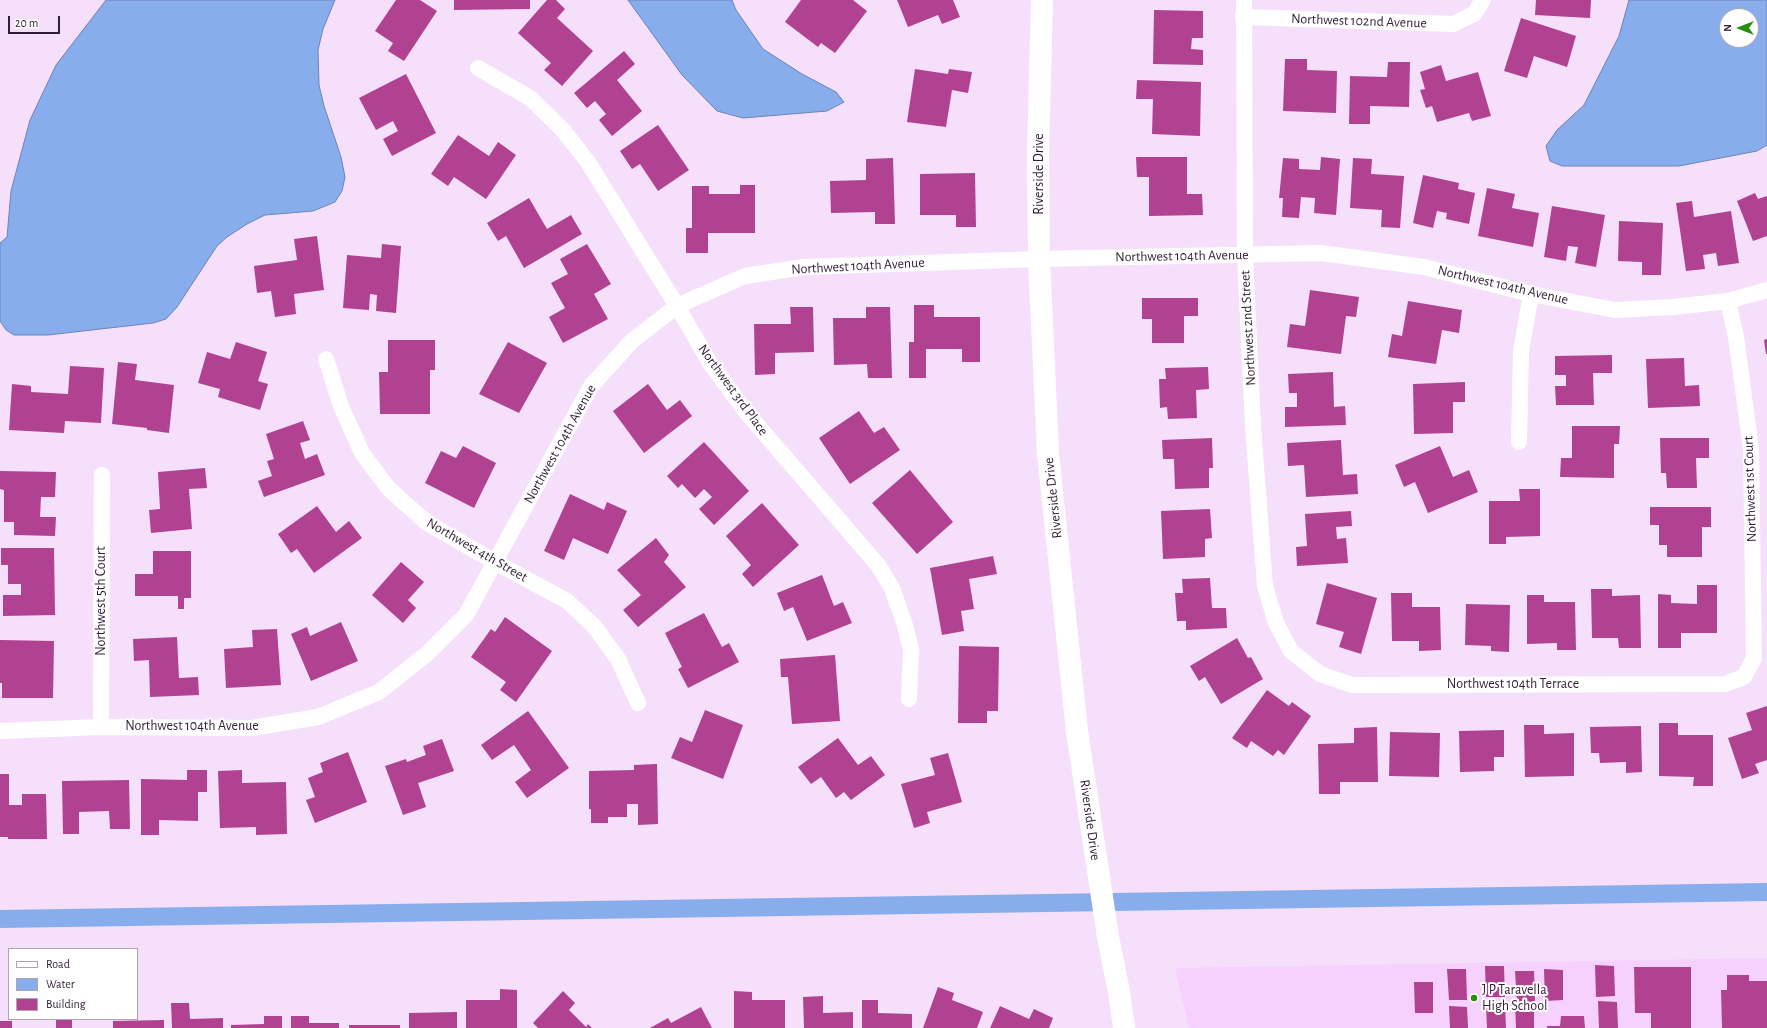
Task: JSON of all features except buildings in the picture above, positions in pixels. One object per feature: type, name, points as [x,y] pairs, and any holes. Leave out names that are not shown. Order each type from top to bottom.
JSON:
[{"type":"street","name":"Riverside Drive","points":[[1042,0],[1038,153],[1039,259],[1048,452],[1077,731],[1095,856],[1124,1028]]},
{"type":"street","name":"Northwest 2nd Street","points":[[1244,0],[1245,254],[1253,427],[1265,586],[1276,623],[1291,651]]},
{"type":"street","name":"Northwest 102nd Avenue","points":[[1243,17],[1453,24],[1474,14],[1483,0]]},
{"type":"street","name":"Northwest 3rd Place","points":[[478,68],[530,98],[562,129],[588,162],[677,306],[710,364],[746,412],[878,565],[892,588],[904,622],[911,649],[909,699]]},
{"type":"street","name":"Northwest 104th Avenue","points":[[0,731],[101,727],[252,728],[318,717],[379,692],[428,653],[466,615],[591,386],[632,341],[677,306],[745,276],[804,267],[1039,259],[1321,253],[1424,267],[1531,294],[1615,310],[1673,307],[1728,301],[1767,290]]},
{"type":"street","points":[[1519,442],[1520,351],[1531,294]]},
{"type":"street","name":"Northwest 1st Court","points":[[1728,301],[1736,337],[1751,449],[1754,658],[1744,677]]},
{"type":"street","name":"Northwest 4th Street","points":[[326,359],[341,406],[362,453],[389,489],[426,522],[567,601],[594,626],[618,659],[638,703]]},
{"type":"street","name":"Northwest 5th Court","points":[[101,727],[102,475]]},
{"type":"street","name":"Northwest 104th Terrace","points":[[1291,651],[1320,674],[1352,685],[1725,684],[1744,677]]},
{"type":"street","name":"Riverside Drive","points":[[1119,992],[1132,1028]]},
{"type":"shaded area","name":"J P Taravella High School","points":[[1767,958],[1767,1028],[1189,1028],[1175,968]]},
{"type":"water","points":[[106,0],[335,0],[323,29],[318,50],[319,85],[324,106],[341,157],[345,177],[342,191],[335,202],[313,211],[265,215],[247,224],[227,237],[217,246],[177,307],[166,319],[153,323],[48,335],[14,335],[6,330],[0,321],[0,243],[7,237],[11,191],[30,120],[56,65]]},
{"type":"water","points":[[628,0],[732,0],[736,10],[763,49],[802,74],[836,92],[844,102],[827,111],[743,118],[717,111],[682,75]]},
{"type":"water","points":[[1629,0],[1767,0],[1767,145],[1757,151],[1679,166],[1562,166],[1550,161],[1546,146],[1557,130],[1584,105],[1619,36]]},
{"type":"waterway","points":[[0,919],[1767,892]]},
{"type":"place","name":"J P Taravella High School","points":[[1474,998]]}]
